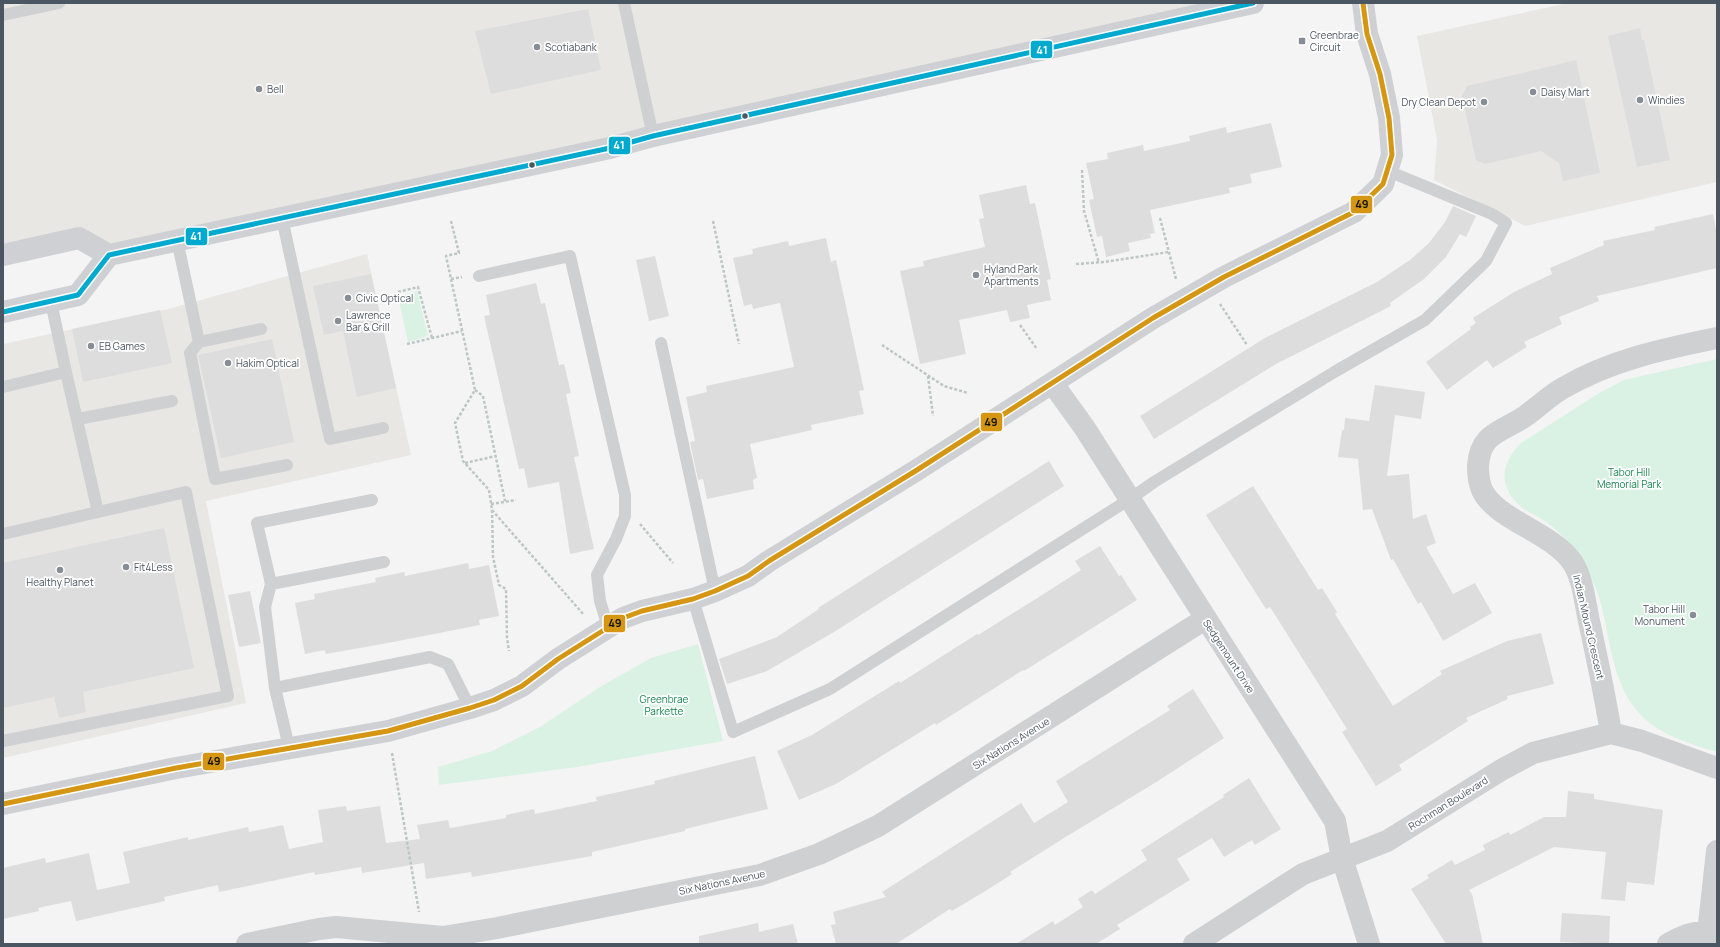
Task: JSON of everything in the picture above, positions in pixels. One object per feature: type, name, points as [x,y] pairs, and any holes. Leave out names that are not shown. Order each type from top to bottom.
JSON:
[{"type":"street","points":[[3,312],[78,295],[109,255],[610,148],[653,136],[1253,3]]},
{"type":"street","points":[[3,804],[176,768],[289,747],[388,731],[470,708],[494,700],[522,686],[558,659],[622,618],[642,611],[693,599],[748,576],[769,561],[1053,384],[1107,347],[1224,277],[1354,212],[1383,184],[1392,155],[1389,118],[1380,74],[1367,34],[1363,3]]},
{"type":"street","points":[[3,255],[79,238],[109,255]]},
{"type":"street","name":"Indian Mound Crescent","points":[[1611,734],[1584,595],[1573,564],[1561,549],[1552,542],[1492,503],[1482,490],[1478,473],[1480,450],[1487,438],[1503,427],[1523,417],[1562,389],[1604,367],[1639,355],[1717,338]]},
{"type":"street","name":"Sedgemount Drive","points":[[1053,384],[1084,427],[1205,619],[1335,820],[1342,858],[1369,944]]},
{"type":"street","name":"Six Nations Avenue","points":[[247,944],[319,929],[336,927],[442,937],[497,928],[760,875],[819,854],[857,837],[903,811],[1205,619]]},
{"type":"street","name":"Rochman Boulevard","points":[[1194,944],[1303,874],[1387,841],[1529,754],[1611,734],[1642,741],[1717,768]]},
{"type":"street","points":[[1668,944],[1686,934],[1713,935],[1717,851]]},
{"type":"lane","points":[[3,15],[59,3]]},
{"type":"lane","points":[[624,3],[653,136]]},
{"type":"lane","points":[[693,599],[733,732],[830,689],[1130,499],[1154,482],[1336,371],[1425,320],[1486,261],[1506,223],[1492,214],[1388,171]]},
{"type":"lane","points":[[282,218],[330,439],[383,428]]},
{"type":"lane","points":[[177,240],[199,342]]},
{"type":"lane","points":[[479,276],[570,256],[625,495],[625,516],[616,539],[597,575],[603,630]]},
{"type":"lane","points":[[51,302],[98,512]]},
{"type":"lane","points":[[261,328],[199,342],[190,353],[215,479],[287,465]]},
{"type":"lane","points":[[661,343],[715,591]]},
{"type":"lane","points":[[3,386],[66,372]]},
{"type":"lane","points":[[78,419],[172,401]]},
{"type":"lane","points":[[3,534],[186,492],[228,696],[3,741]]},
{"type":"lane","points":[[289,747],[275,688],[265,607],[271,584],[257,523],[372,500]]},
{"type":"lane","points":[[271,584],[384,562]]},
{"type":"lane","points":[[275,688],[430,657],[448,664],[470,708]]},
{"type":"path","points":[[1082,170],[1084,210],[1099,262]]},
{"type":"path","points":[[1160,218],[1181,303]]},
{"type":"path","points":[[451,221],[459,253],[446,256],[475,390],[483,396],[505,501]]},
{"type":"path","points":[[713,221],[739,344]]},
{"type":"path","points":[[1076,264],[1169,252]]},
{"type":"path","points":[[1209,286],[1247,345]]},
{"type":"path","points":[[398,292],[418,287],[432,338]]},
{"type":"path","points":[[1020,325],[1037,348]]},
{"type":"path","points":[[407,344],[462,331]]},
{"type":"path","points":[[882,345],[944,386],[968,393]]},
{"type":"path","points":[[928,376],[933,416]]},
{"type":"path","points":[[475,390],[455,423],[465,463],[489,490],[492,510],[493,557],[499,585],[506,589],[507,638],[509,651]]},
{"type":"path","points":[[465,463],[496,456]]},
{"type":"path","points":[[491,504],[516,500]]},
{"type":"path","points":[[625,507],[673,563]]},
{"type":"path","points":[[492,510],[576,604],[603,630]]},
{"type":"path","points":[[388,731],[424,935]]},
{"type":"shaded area","points":[[3,3],[1253,3],[109,255],[79,238],[3,255]]},
{"type":"shaded area","points":[[1568,3],[1717,3],[1717,182],[1525,226],[1434,180],[1437,140],[1417,36]]},
{"type":"shaded area","points":[[367,254],[411,455],[206,501],[246,703],[3,758],[3,344],[168,309]]},
{"type":"green space","points":[[417,291],[428,336],[408,342],[398,296]]},
{"type":"green space","name":"Tabor Hill Memorial Park","points":[[1717,359],[1717,752],[1684,741],[1664,732],[1645,719],[1637,711],[1628,699],[1616,671],[1603,611],[1595,585],[1587,569],[1574,549],[1554,528],[1517,503],[1507,488],[1505,472],[1510,457],[1521,443],[1601,392],[1624,380]]},
{"type":"green space","name":"Greenbrae Parkette","points":[[698,644],[723,741],[577,767],[439,785],[438,767],[492,751],[540,727],[600,687],[651,658]]},
{"type":"building","name":"Scotiabank","points":[[588,9],[601,70],[491,94],[475,31]]},
{"type":"building","name":"Windies","points":[[1640,28],[1642,40],[1644,40],[1670,160],[1637,167],[1608,36]]},
{"type":"building","points":[[1576,60],[1600,173],[1563,181],[1559,163],[1541,151],[1485,164],[1476,160],[1462,96],[1467,86]]},
{"type":"building","points":[[1271,123],[1282,167],[1250,174],[1252,183],[1229,188],[1230,193],[1150,210],[1155,233],[1150,234],[1151,238],[1128,243],[1130,251],[1106,257],[1102,236],[1097,237],[1089,200],[1094,199],[1086,163],[1108,159],[1107,153],[1143,145],[1144,151],[1190,141],[1189,136],[1226,127],[1227,133]]},
{"type":"building","name":"Hyland Park Apartments","points":[[1026,185],[1030,204],[1035,203],[1051,279],[1047,280],[1051,300],[1027,305],[1030,318],[1010,322],[1007,310],[959,320],[966,354],[920,364],[900,271],[924,266],[923,261],[985,247],[979,219],[984,218],[979,195]]},
{"type":"building","points":[[1453,206],[1476,216],[1466,237],[1460,234],[1446,257],[1424,279],[1390,303],[1391,306],[1276,364],[1154,439],[1140,416],[1265,338],[1377,282],[1410,260],[1429,243],[1445,222]]},
{"type":"building","points":[[1713,214],[1717,235],[1717,268],[1597,296],[1599,301],[1559,317],[1562,324],[1524,342],[1527,347],[1493,368],[1487,360],[1447,390],[1426,362],[1471,329],[1470,327],[1476,323],[1473,318],[1514,292],[1552,274],[1550,268],[1604,245],[1603,241],[1655,230],[1654,227]]},
{"type":"building","points":[[826,238],[831,262],[836,260],[864,390],[859,391],[864,414],[811,425],[812,430],[750,444],[757,478],[753,480],[754,489],[707,499],[703,479],[698,480],[690,442],[695,441],[686,397],[707,392],[706,386],[794,367],[780,303],[753,309],[752,304],[744,306],[733,258],[753,254],[752,249],[788,241],[789,246]]},
{"type":"building","points":[[655,256],[669,316],[649,321],[636,260]]},
{"type":"building","points":[[371,274],[396,388],[357,397],[343,331],[324,335],[313,286]]},
{"type":"building","points":[[536,283],[541,304],[545,303],[559,365],[564,364],[571,393],[566,394],[579,456],[574,457],[594,549],[570,554],[559,482],[528,488],[524,468],[519,469],[484,316],[490,315],[486,295]]},
{"type":"building","points":[[160,310],[172,363],[83,382],[72,329]]},
{"type":"building","points":[[272,339],[294,442],[221,458],[198,355]]},
{"type":"building","points":[[1375,385],[1425,392],[1421,419],[1395,415],[1387,476],[1409,474],[1413,519],[1426,514],[1436,543],[1426,547],[1453,594],[1475,583],[1492,613],[1443,641],[1421,602],[1418,604],[1393,559],[1391,560],[1372,509],[1363,510],[1358,459],[1338,457],[1345,418],[1369,421]]},
{"type":"building","points":[[1049,461],[1064,486],[834,632],[767,671],[727,684],[719,659],[777,637],[819,609],[818,608]]},
{"type":"building","points":[[1253,486],[1318,590],[1322,588],[1337,612],[1335,614],[1393,706],[1442,674],[1440,671],[1507,641],[1541,633],[1554,684],[1507,696],[1508,699],[1466,718],[1468,721],[1399,765],[1402,770],[1376,786],[1342,732],[1347,729],[1270,607],[1266,609],[1206,515]]},
{"type":"building","points":[[164,528],[194,668],[83,692],[86,712],[59,718],[54,697],[3,708],[3,563]]},
{"type":"building","points":[[1100,546],[1119,576],[1121,575],[1137,600],[936,725],[935,723],[836,784],[799,800],[777,751],[812,735],[899,681],[900,683],[1039,597],[1081,570],[1075,561]]},
{"type":"building","points":[[468,563],[469,569],[489,565],[499,616],[479,620],[480,625],[326,654],[325,650],[305,654],[295,603],[315,599],[314,594],[376,582],[375,578],[404,572],[405,576]]},
{"type":"building","points":[[250,591],[261,643],[239,647],[228,595]]},
{"type":"building","points":[[1193,689],[1224,738],[1158,781],[1010,872],[1012,874],[987,890],[952,911],[950,909],[896,944],[836,944],[831,925],[836,924],[833,912],[886,897],[882,892],[1021,803],[1034,823],[1068,802],[1056,781],[1170,710],[1167,706]]},
{"type":"building","points":[[755,756],[768,809],[685,829],[685,831],[592,852],[592,856],[472,877],[471,872],[426,879],[424,863],[362,873],[361,867],[315,875],[314,872],[219,892],[218,885],[164,897],[165,901],[76,921],[71,901],[38,908],[39,911],[3,919],[3,868],[45,858],[46,863],[89,853],[97,890],[130,883],[123,852],[188,837],[188,840],[248,827],[249,832],[283,825],[289,849],[323,842],[318,810],[346,806],[347,811],[380,806],[386,843],[420,839],[417,825],[448,820],[450,828],[506,818],[506,815],[534,809],[535,814],[597,801],[596,797],[655,784],[654,781]]},
{"type":"building","points":[[1249,778],[1281,829],[1255,845],[1252,840],[1224,857],[1212,838],[1177,859],[1190,880],[1117,925],[1120,929],[1096,944],[1016,944],[1053,921],[1055,925],[1083,907],[1078,899],[1092,890],[1095,894],[1147,860],[1141,850],[1224,797],[1223,795]]},
{"type":"building","points":[[1568,791],[1594,794],[1594,799],[1663,810],[1654,885],[1627,882],[1625,901],[1601,899],[1606,852],[1554,847],[1469,890],[1472,894],[1483,944],[1446,944],[1411,889],[1429,878],[1427,875],[1452,860],[1455,865],[1485,850],[1483,845],[1509,832],[1510,835],[1544,817],[1566,817]]},
{"type":"building","points":[[1562,913],[1610,916],[1609,944],[1560,942]]},
{"type":"building","points":[[758,923],[759,932],[793,924],[798,944],[699,944],[699,936]]},
{"type":"transit line","name":"41","points":[[3,312],[78,295],[109,255],[610,148],[653,136],[1253,3]]},
{"type":"transit line","name":"49","points":[[3,804],[176,768],[388,731],[470,708],[494,700],[522,686],[558,659],[623,618],[642,611],[693,599],[748,576],[769,561],[917,470],[1153,318],[1224,277],[1354,212],[1383,184],[1392,155],[1389,118],[1380,74],[1367,34],[1363,3]]},
{"type":"place","name":"Greenbrae Circuit","points":[[1302,41]]},
{"type":"place","name":"Scotiabank","points":[[537,47]]},
{"type":"place","name":"Bell","points":[[259,89]]},
{"type":"place","name":"Daisy Mart","points":[[1533,92]]},
{"type":"place","name":"Windies","points":[[1640,100]]},
{"type":"place","name":"Dry Clean Depot","points":[[1484,102]]},
{"type":"place","name":"Hyland Park Apartments","points":[[976,275]]},
{"type":"place","name":"Civic Optical","points":[[348,298]]},
{"type":"place","name":"Lawrence Bar & Grill","points":[[338,321]]},
{"type":"place","name":"EB Games","points":[[91,346]]},
{"type":"place","name":"Hakim Optical","points":[[228,363]]},
{"type":"place","name":"Fit4Less","points":[[126,567]]},
{"type":"place","name":"Healthy Planet","points":[[60,570]]},
{"type":"place","name":"Tabor Hill Monument","points":[[1693,615]]}]
